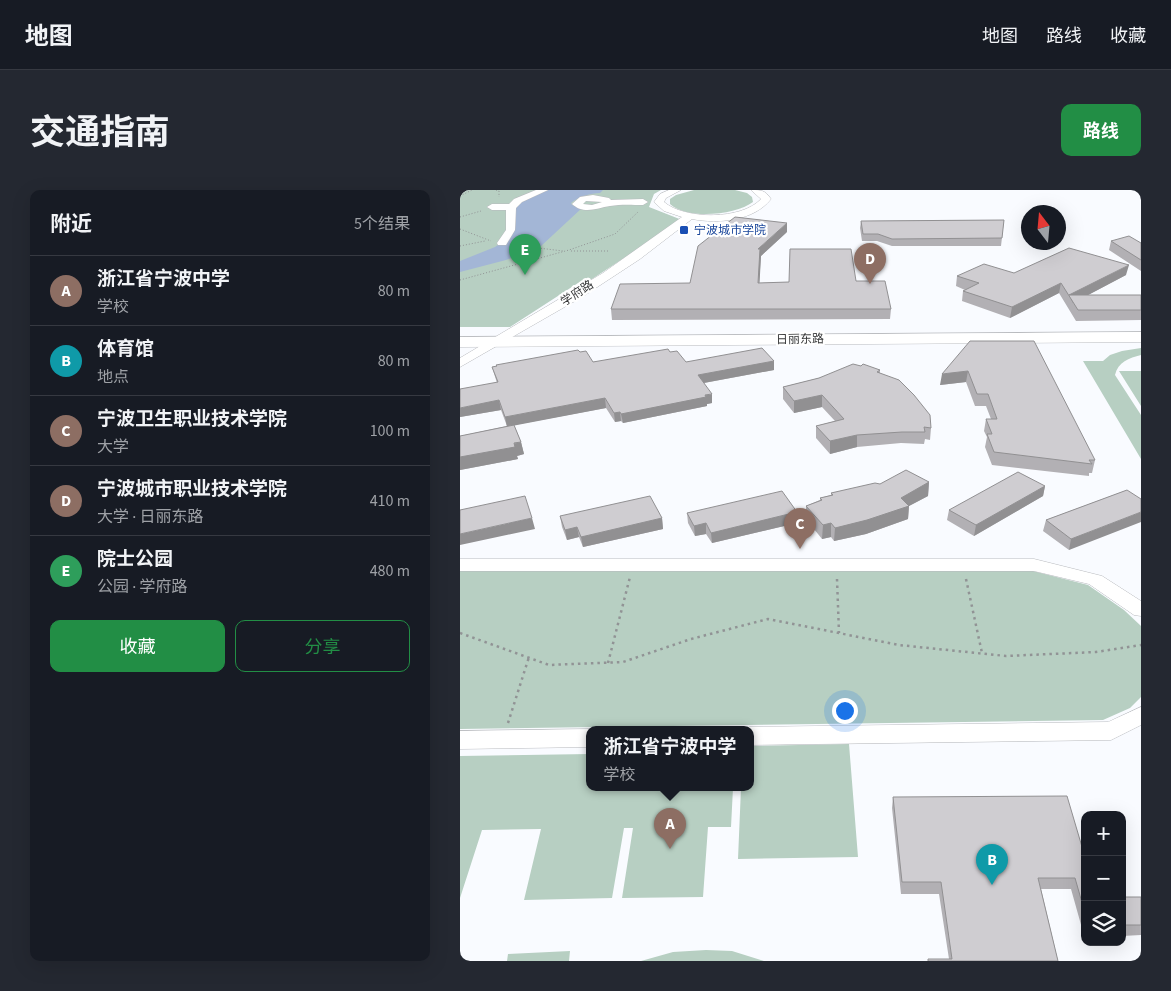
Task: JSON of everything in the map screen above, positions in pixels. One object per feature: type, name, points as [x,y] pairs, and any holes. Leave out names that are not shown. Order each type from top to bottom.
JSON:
[{"type":"main road","name":"日丽东路","points":[[460,342],[504,338],[1141,330]]},
{"type":"main road","name":"日丽东路","points":[[460,334],[504,338],[1141,337]]},
{"type":"street","points":[[495,204],[514,204],[544,190]]},
{"type":"street","points":[[677,190],[663,196],[659,202],[663,208],[673,213],[690,216],[726,216],[756,210],[764,205],[766,199],[760,190]]},
{"type":"street","points":[[608,203],[643,202]]},
{"type":"street","points":[[505,243],[512,230],[514,204]]},
{"type":"street","name":"学府路","points":[[460,363],[612,271],[690,216]]},
{"type":"street","points":[[460,565],[1034,565],[1095,580],[1141,610]]},
{"type":"street","points":[[754,736],[1111,731],[1141,715]]},
{"type":"street","points":[[460,740],[586,738]]},
{"type":"path","points":[[460,196],[472,190]]},
{"type":"path","points":[[460,280],[567,251],[615,234],[632,218],[643,202]]},
{"type":"path","points":[[460,229],[489,240],[539,249],[610,251]]},
{"type":"path","points":[[460,246],[489,240]]},
{"type":"path","points":[[608,663],[633,565]]},
{"type":"path","points":[[836,565],[839,633]]},
{"type":"path","points":[[963,565],[982,653]]},
{"type":"path","points":[[460,633],[549,665],[623,662],[691,639],[768,619],[899,645],[1006,656],[1096,652],[1141,645]]},
{"type":"path","points":[[503,739],[530,658]]},
{"type":"green space","points":[[460,190],[661,190],[654,194],[649,207],[682,220],[586,283],[578,283],[510,327],[460,327]]},
{"type":"green space","points":[[694,190],[735,190],[747,193],[752,197],[753,202],[735,210],[712,214],[688,212],[670,204],[670,199],[676,195]]},
{"type":"green space","points":[[1141,348],[1141,355],[1121,364],[1115,375],[1141,415],[1141,459],[1083,361],[1103,361],[1110,355]]},
{"type":"green space","points":[[1119,371],[1141,371],[1141,406]]},
{"type":"green space","points":[[460,571],[1033,571],[1088,585],[1124,610],[1141,626],[1141,697],[1130,708],[1103,720],[460,729]]},
{"type":"green space","points":[[849,744],[858,857],[738,859],[741,791],[754,791],[754,746]]},
{"type":"green space","points":[[586,754],[586,791],[733,791],[731,827],[708,827],[703,897],[622,898],[633,828],[624,828],[612,898],[524,900],[541,829],[482,830],[460,898],[460,756]]},
{"type":"green space","points":[[570,951],[569,961],[507,961],[508,954]]},
{"type":"green space","points":[[732,951],[764,961],[641,961],[673,952]]},
{"type":"water","points":[[548,190],[603,190],[600,193],[581,197],[571,203],[582,208],[540,247],[506,260],[460,272],[460,261],[495,247],[507,239],[516,204]]},
{"type":"building","points":[[735,217],[787,223],[758,249],[760,249],[758,283],[789,282],[790,249],[851,249],[856,281],[885,281],[891,309],[611,309],[620,284],[690,283],[698,246]]},
{"type":"building","points":[[1004,220],[1002,238],[892,239],[878,234],[863,234],[861,221]]},
{"type":"building","points":[[1129,236],[1141,243],[1141,260],[1111,241]]},
{"type":"building","points":[[1069,248],[1129,265],[1069,295],[1141,295],[1141,310],[1078,310],[1061,283],[1012,307],[963,291],[979,283],[957,276],[984,264],[1014,273]]},
{"type":"building","points":[[970,341],[1034,341],[1095,460],[1089,460],[1092,464],[994,452],[987,434],[992,434],[986,419],[997,419],[988,394],[977,394],[968,371],[942,374]]},
{"type":"building","points":[[762,348],[774,361],[698,375],[712,394],[705,395],[706,397],[621,414],[620,412],[614,413],[605,398],[505,417],[499,400],[460,408],[460,389],[498,382],[492,367],[496,365],[578,350],[580,352],[586,351],[593,362],[668,349],[670,352],[677,351],[686,362]]},
{"type":"building","points":[[853,364],[861,366],[863,364],[880,370],[877,372],[899,380],[930,415],[931,428],[924,427],[925,432],[857,435],[830,441],[816,426],[844,419],[822,395],[794,401],[783,387],[819,378]]},
{"type":"building","points":[[514,425],[521,442],[514,443],[515,447],[460,457],[460,436]]},
{"type":"building","points":[[906,470],[929,482],[901,498],[909,506],[835,528],[831,523],[823,525],[806,506],[822,500],[820,498],[833,495],[831,493],[875,483],[880,484]]},
{"type":"building","points":[[1018,472],[1045,486],[976,525],[949,510]]},
{"type":"building","points":[[1127,490],[1141,499],[1141,512],[1071,539],[1046,520]]},
{"type":"building","points":[[782,491],[797,512],[711,533],[706,523],[694,526],[687,513]]},
{"type":"building","points":[[525,496],[532,518],[460,534],[460,510]]},
{"type":"building","points":[[650,496],[662,518],[581,537],[577,527],[565,530],[560,516]]},
{"type":"building","points":[[1067,796],[1081,843],[1081,899],[1075,878],[1038,878],[1058,961],[928,961],[928,959],[952,959],[941,882],[902,882],[893,797]]},
{"type":"building","points":[[1126,897],[1141,897],[1141,925],[1126,925]]},
{"type":"place","name":"宁波城市学院","points":[[684,230]]},
{"type":"place","name":"院士公园","points":[[525,275]]},
{"type":"place","name":"宁波城市职业技术学院","points":[[870,284]]},
{"type":"place","name":"宁波卫生职业技术学院","points":[[800,549]]},
{"type":"place","name":"浙江省宁波中学","points":[[670,849]]},
{"type":"place","name":"体育馆","points":[[992,885]]}]
